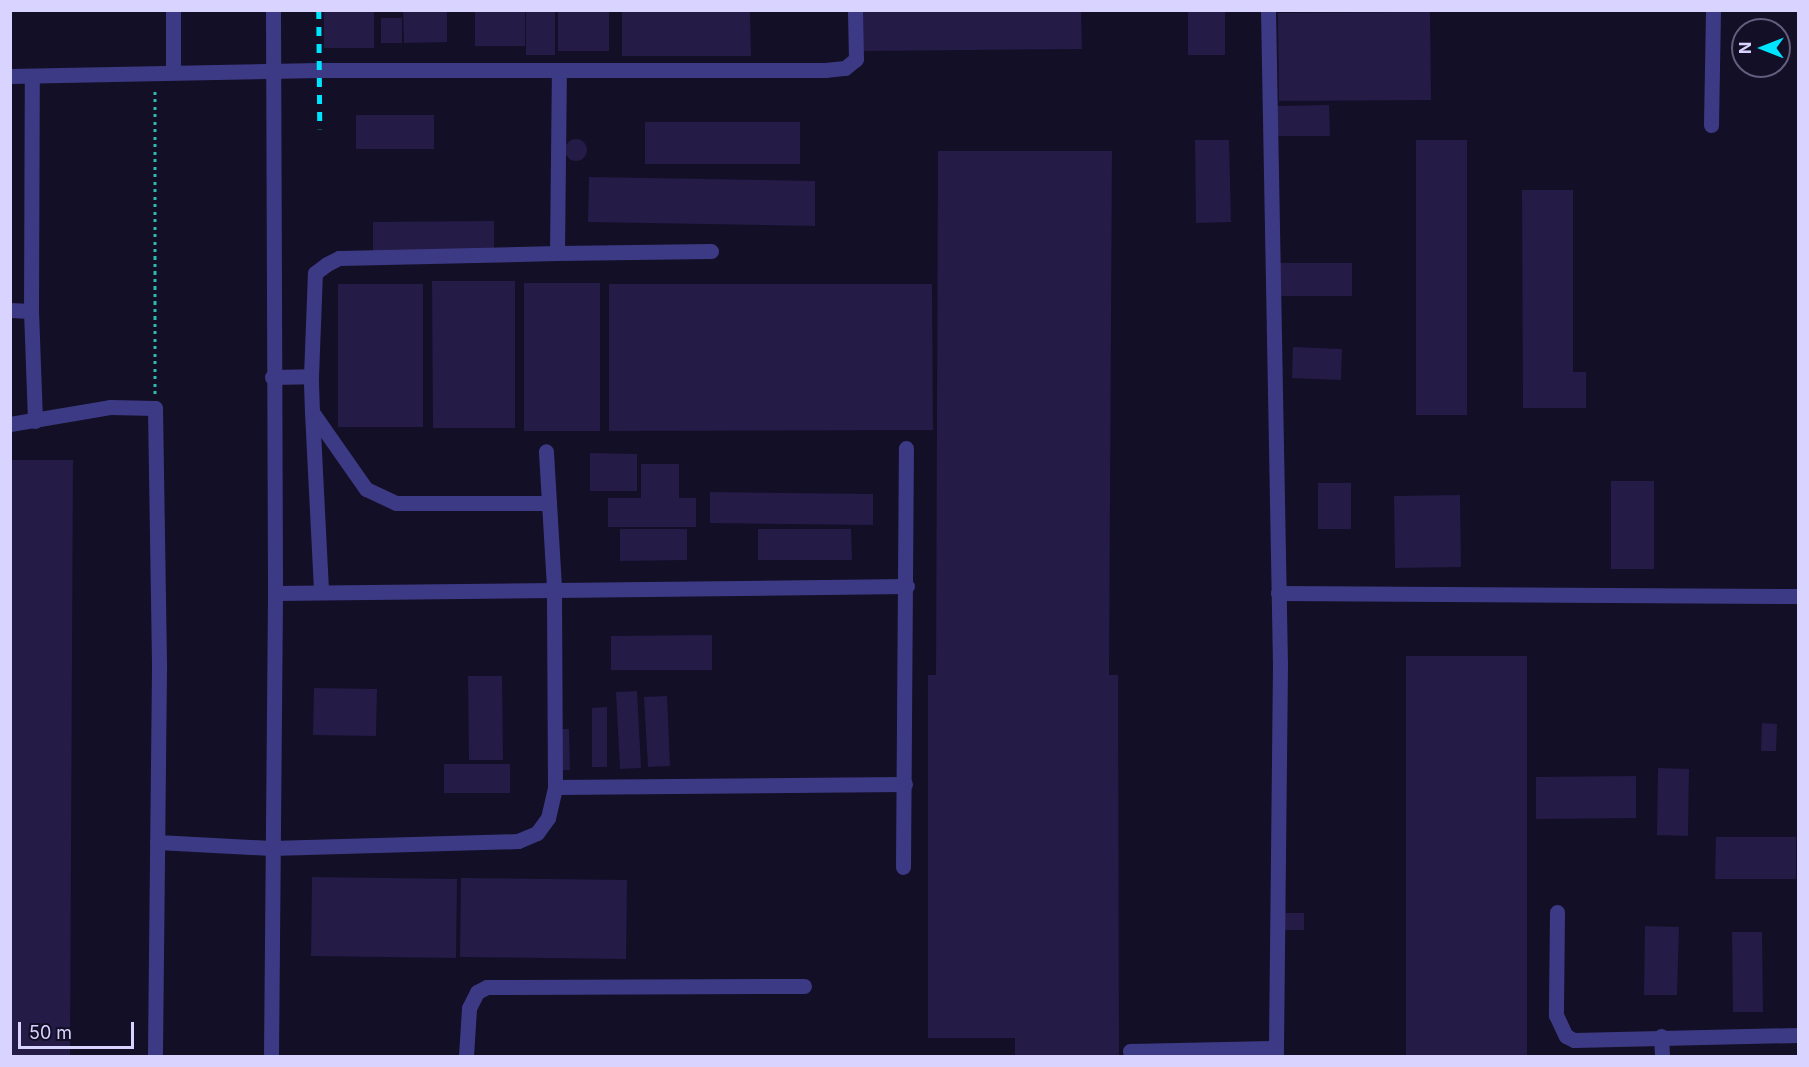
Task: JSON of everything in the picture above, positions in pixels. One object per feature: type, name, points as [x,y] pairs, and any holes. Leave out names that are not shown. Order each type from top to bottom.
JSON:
[{"type":"lane","points":[[173,10],[176,72]]},
{"type":"lane","points":[[271,1056],[275,593],[272,376],[273,10]]},
{"type":"lane","points":[[10,76],[273,71],[844,68],[856,59],[855,10]]},
{"type":"lane","points":[[1130,1051],[1276,1052],[1278,593],[1268,10]]},
{"type":"lane","points":[[1711,125],[1713,10]]},
{"type":"lane","points":[[557,253],[559,70]]},
{"type":"lane","points":[[32,77],[31,310],[35,421]]},
{"type":"lane","points":[[321,592],[311,376],[315,273],[339,258],[711,251]]},
{"type":"lane","points":[[10,310],[31,310]]},
{"type":"lane","points":[[272,376],[311,376]]},
{"type":"lane","points":[[10,424],[110,407],[155,408],[158,441],[164,842],[156,1056]]},
{"type":"lane","points":[[312,412],[366,489],[396,503],[549,503]]},
{"type":"lane","points":[[903,867],[907,586],[906,448]]},
{"type":"lane","points":[[164,842],[271,848],[518,841],[537,833],[548,818],[555,787],[554,587],[546,451]]},
{"type":"lane","points":[[275,593],[554,587],[907,586]]},
{"type":"lane","points":[[1278,593],[1798,597]]},
{"type":"lane","points":[[555,787],[905,784]]},
{"type":"lane","points":[[1557,912],[1556,1015],[1566,1036],[1574,1040],[1661,1036],[1798,1035]]},
{"type":"lane","points":[[466,1056],[469,1008],[477,992],[487,987],[804,986]]},
{"type":"lane","points":[[1661,1036],[1662,1056]]},
{"type":"path","points":[[155,73],[155,408]]},
{"type":"building","points":[[324,10],[374,10],[374,48],[324,48]]},
{"type":"building","points":[[403,10],[447,10],[447,42],[404,43]]},
{"type":"building","points":[[475,10],[525,10],[525,46],[475,46]]},
{"type":"building","points":[[526,10],[555,10],[555,55],[526,55]]},
{"type":"building","points":[[558,10],[609,10],[609,51],[558,51]]},
{"type":"building","points":[[622,10],[750,10],[751,56],[622,56]]},
{"type":"building","points":[[862,10],[1081,10],[1082,49],[862,51]]},
{"type":"building","points":[[1188,10],[1225,10],[1225,55],[1188,55]]},
{"type":"building","points":[[1430,12],[1431,100],[1279,101],[1278,13]]},
{"type":"building","points":[[381,18],[402,18],[402,43],[381,43]]},
{"type":"building","points":[[1329,105],[1330,136],[1277,136],[1277,106]]},
{"type":"building","points":[[356,115],[434,115],[434,149],[356,149]]},
{"type":"building","points":[[645,122],[800,122],[800,164],[645,164]]},
{"type":"building","points":[[576,139],[586,146],[587,150],[580,160],[576,161],[566,154],[565,150],[572,140]]},
{"type":"building","points":[[1195,140],[1229,140],[1231,222],[1196,223]]},
{"type":"building","points":[[1416,140],[1467,140],[1467,415],[1416,415]]},
{"type":"building","points":[[938,151],[1112,151],[1109,675],[1118,675],[1119,1056],[1015,1056],[1015,1038],[928,1038],[928,675],[936,675]]},
{"type":"building","points":[[589,177],[815,181],[815,226],[588,222]]},
{"type":"building","points":[[1522,190],[1573,190],[1573,372],[1586,372],[1586,408],[1523,408]]},
{"type":"building","points":[[494,221],[494,253],[373,253],[373,222]]},
{"type":"building","points":[[1279,263],[1352,263],[1352,296],[1279,296]]},
{"type":"building","points":[[432,281],[515,281],[515,428],[433,428]]},
{"type":"building","points":[[524,283],[600,283],[600,431],[524,431]]},
{"type":"building","points":[[338,284],[423,284],[423,427],[338,427]]},
{"type":"building","points":[[609,284],[932,284],[933,430],[609,431]]},
{"type":"building","points":[[1293,347],[1342,349],[1341,380],[1292,378]]},
{"type":"building","points":[[590,453],[637,454],[637,491],[590,491]]},
{"type":"building","points":[[10,460],[73,460],[70,1056],[10,1056]]},
{"type":"building","points":[[641,464],[679,464],[679,498],[696,498],[696,527],[608,527],[608,498],[641,498]]},
{"type":"building","points":[[1611,481],[1654,481],[1654,569],[1611,569]]},
{"type":"building","points":[[1318,483],[1351,483],[1351,529],[1318,529]]},
{"type":"building","points":[[710,492],[873,494],[873,525],[710,523]]},
{"type":"building","points":[[1460,495],[1461,567],[1395,568],[1394,496]]},
{"type":"building","points":[[620,529],[687,529],[687,560],[620,561]]},
{"type":"building","points":[[758,529],[851,529],[852,560],[758,560]]},
{"type":"building","points":[[712,635],[712,670],[611,670],[611,636]]},
{"type":"building","points":[[1406,656],[1527,656],[1527,1056],[1406,1056]]},
{"type":"building","points":[[468,676],[502,676],[503,760],[469,760]]},
{"type":"building","points":[[314,688],[377,689],[376,736],[313,735]]},
{"type":"building","points":[[637,691],[641,768],[620,769],[616,692]]},
{"type":"building","points":[[667,696],[670,766],[648,767],[644,697]]},
{"type":"building","points":[[607,707],[607,767],[592,767],[592,708]]},
{"type":"building","points":[[1762,723],[1777,724],[1776,751],[1761,751]]},
{"type":"building","points":[[555,729],[569,729],[570,770],[556,770]]},
{"type":"building","points":[[444,764],[510,764],[510,793],[444,793]]},
{"type":"building","points":[[1658,768],[1689,769],[1688,836],[1657,835]]},
{"type":"building","points":[[1636,776],[1636,818],[1536,819],[1536,777]]},
{"type":"building","points":[[1716,837],[1796,837],[1796,879],[1715,879]]},
{"type":"building","points":[[312,877],[457,879],[456,958],[311,956]]},
{"type":"building","points":[[461,878],[627,880],[626,959],[460,957]]},
{"type":"building","points":[[1283,913],[1304,913],[1304,930],[1283,930]]},
{"type":"building","points":[[1645,926],[1679,927],[1677,995],[1644,995]]},
{"type":"building","points":[[1732,932],[1762,932],[1763,1012],[1733,1012]]},
{"type":"railway","points":[[319,10],[320,129]]}]
